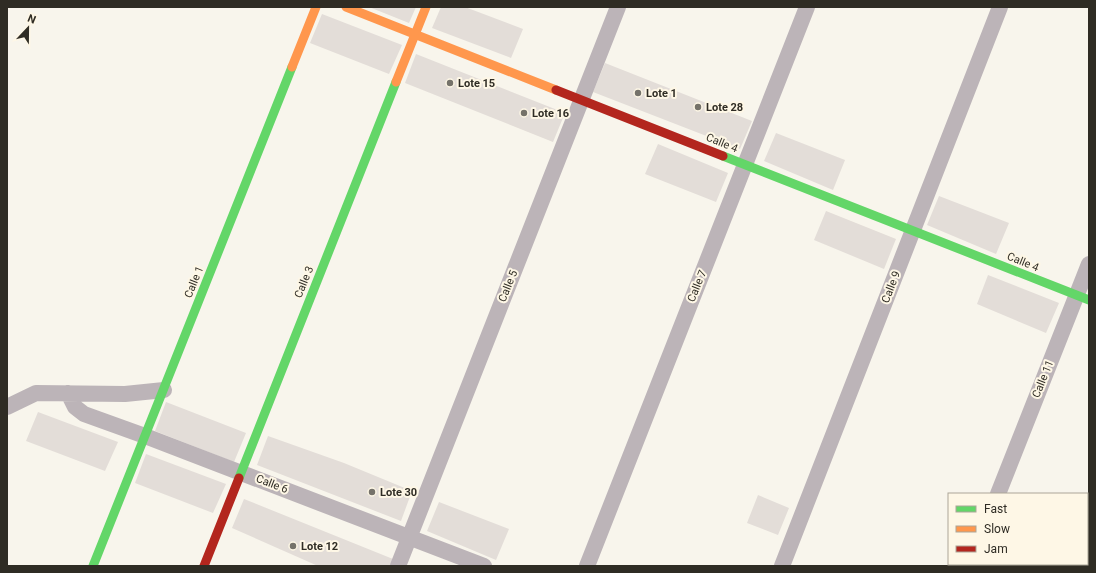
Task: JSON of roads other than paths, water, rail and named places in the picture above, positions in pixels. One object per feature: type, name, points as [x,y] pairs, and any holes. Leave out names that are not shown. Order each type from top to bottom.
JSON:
[{"type":"street","name":"Calle 1","points":[[93,566],[316,7]]},
{"type":"street","name":"Calle 4","points":[[346,7],[1083,298]]},
{"type":"street","name":"Calle 3","points":[[204,566],[426,7]]},
{"type":"street","name":"Calle 5","points":[[398,566],[618,7]]},
{"type":"street","name":"Calle 7","points":[[587,566],[807,7]]},
{"type":"street","name":"Calle 9","points":[[782,566],[1000,7]]},
{"type":"street","name":"Calle 11","points":[[998,493],[1083,298],[1089,264]]},
{"type":"street","points":[[7,407],[36,393],[125,394],[164,390]]},
{"type":"street","name":"Calle 6","points":[[68,393],[75,407],[84,414],[241,472],[484,566]]},
{"type":"place","name":"Lote 15","points":[[450,83]]},
{"type":"place","name":"Lote 1","points":[[638,93]]},
{"type":"place","name":"Lote 28","points":[[698,107]]},
{"type":"place","name":"Lote 16","points":[[524,113]]},
{"type":"place","name":"Lote 30","points":[[372,492]]},
{"type":"place","name":"Lote 12","points":[[293,546]]}]
